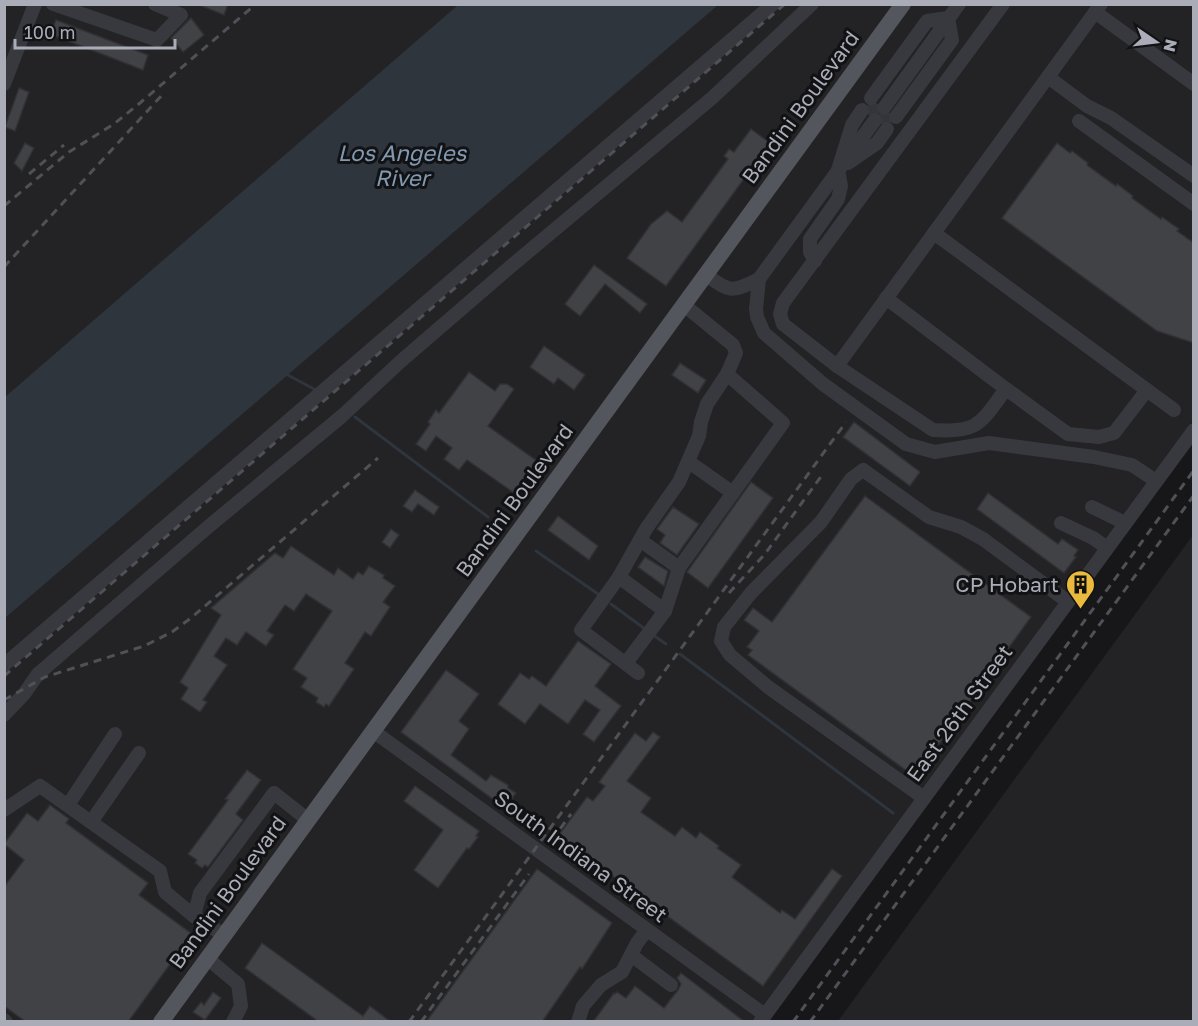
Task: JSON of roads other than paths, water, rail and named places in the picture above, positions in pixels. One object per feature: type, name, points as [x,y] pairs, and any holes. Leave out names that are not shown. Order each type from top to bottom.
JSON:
[{"type":"main road","name":"Bandini Boulevard","points":[[161,1022],[903,4]]},
{"type":"street","points":[[4,84],[35,4]]},
{"type":"street","points":[[53,4],[157,40],[181,15],[155,4]]},
{"type":"street","points":[[4,665],[773,4]]},
{"type":"street","points":[[4,715],[24,694],[38,674],[199,535],[342,416],[401,361],[510,267],[712,98],[812,4]]},
{"type":"street","points":[[948,18],[927,21],[884,108],[946,35],[948,18],[958,4]]},
{"type":"street","points":[[1003,4],[783,303],[780,314],[783,324],[837,366],[933,430],[950,432],[967,429],[980,423],[1006,389]]},
{"type":"street","points":[[837,366],[1098,8],[1194,84]]},
{"type":"street","points":[[1048,77],[1087,106],[1111,118],[1194,176]]},
{"type":"street","points":[[706,275],[725,289],[730,290],[743,287],[759,279],[838,170],[870,139],[875,120],[852,125],[838,170],[841,182],[839,195],[810,239],[810,252],[814,261]]},
{"type":"street","points":[[1079,121],[1194,204]]},
{"type":"street","points":[[934,233],[1174,410]]},
{"type":"street","points":[[759,279],[756,309],[764,333],[824,384],[906,444],[937,452],[989,443],[1094,457],[1132,465],[1156,481]]},
{"type":"street","points":[[886,298],[1068,434],[1099,437],[1114,433],[1147,390]]},
{"type":"street","points":[[638,673],[581,630],[620,577],[657,511],[679,482],[699,436],[707,404],[727,374],[736,353],[733,345],[684,305]]},
{"type":"street","points":[[626,663],[665,611],[679,568],[783,423],[727,374]]},
{"type":"street","name":"East 26th Street","points":[[762,1018],[1194,430]]},
{"type":"street","points":[[689,462],[733,493]]},
{"type":"street","points":[[924,798],[768,687],[730,655],[721,641],[724,627],[751,593],[821,522],[850,479],[863,470],[929,517],[961,527],[983,539],[1067,601]]},
{"type":"street","points":[[1092,507],[1125,523]]},
{"type":"street","points":[[1061,523],[1093,538],[1107,548]]},
{"type":"street","points":[[640,540],[679,568]]},
{"type":"street","points":[[620,577],[665,611]]},
{"type":"street","name":"South Indiana Street","points":[[373,731],[647,930],[762,1018]]},
{"type":"street","points":[[68,805],[115,734]]},
{"type":"street","points":[[91,822],[139,753]]},
{"type":"street","points":[[4,810],[40,786],[160,871],[165,892],[194,916],[224,935]]},
{"type":"street","points":[[194,916],[200,893],[274,793],[308,820]]},
{"type":"street","points":[[578,1022],[583,1006],[601,985],[622,972],[647,930]]},
{"type":"street","points":[[631,955],[671,986]]},
{"type":"street","points":[[207,958],[238,984],[241,1006],[233,1022]]},
{"type":"water","name":"Los Angeles River","points":[[458,5],[718,5],[5,618],[5,397]]},
{"type":"waterway","points":[[284,373],[314,389]]},
{"type":"waterway","points":[[355,417],[488,517]]},
{"type":"waterway","points":[[536,551],[598,594]]},
{"type":"waterway","points":[[611,604],[645,629]]},
{"type":"waterway","points":[[653,635],[666,644]]},
{"type":"waterway","points":[[680,654],[893,813]]},
{"type":"tunnel","points":[[869,115],[878,103]]},
{"type":"tunnel","points":[[881,124],[890,112]]},
{"type":"railway","points":[[4,206],[69,152],[114,124],[256,4]]},
{"type":"railway","points":[[4,676],[785,4]]},
{"type":"railway","points":[[4,267],[163,94]]},
{"type":"railway","points":[[29,174],[64,145]]},
{"type":"railway","points":[[409,1022],[846,422]]},
{"type":"railway","points":[[4,700],[45,677],[144,646],[172,632],[378,458]]},
{"type":"railway","points":[[793,1022],[1194,470]]},
{"type":"railway","points":[[729,593],[765,554],[822,475]]},
{"type":"railway","points":[[810,1022],[1194,495]]},
{"type":"railway","points":[[552,840],[571,814]]},
{"type":"railway","points":[[421,1022],[529,874]]},
{"type":"place","name":"CP Hobart","points":[[1080,610]]}]
